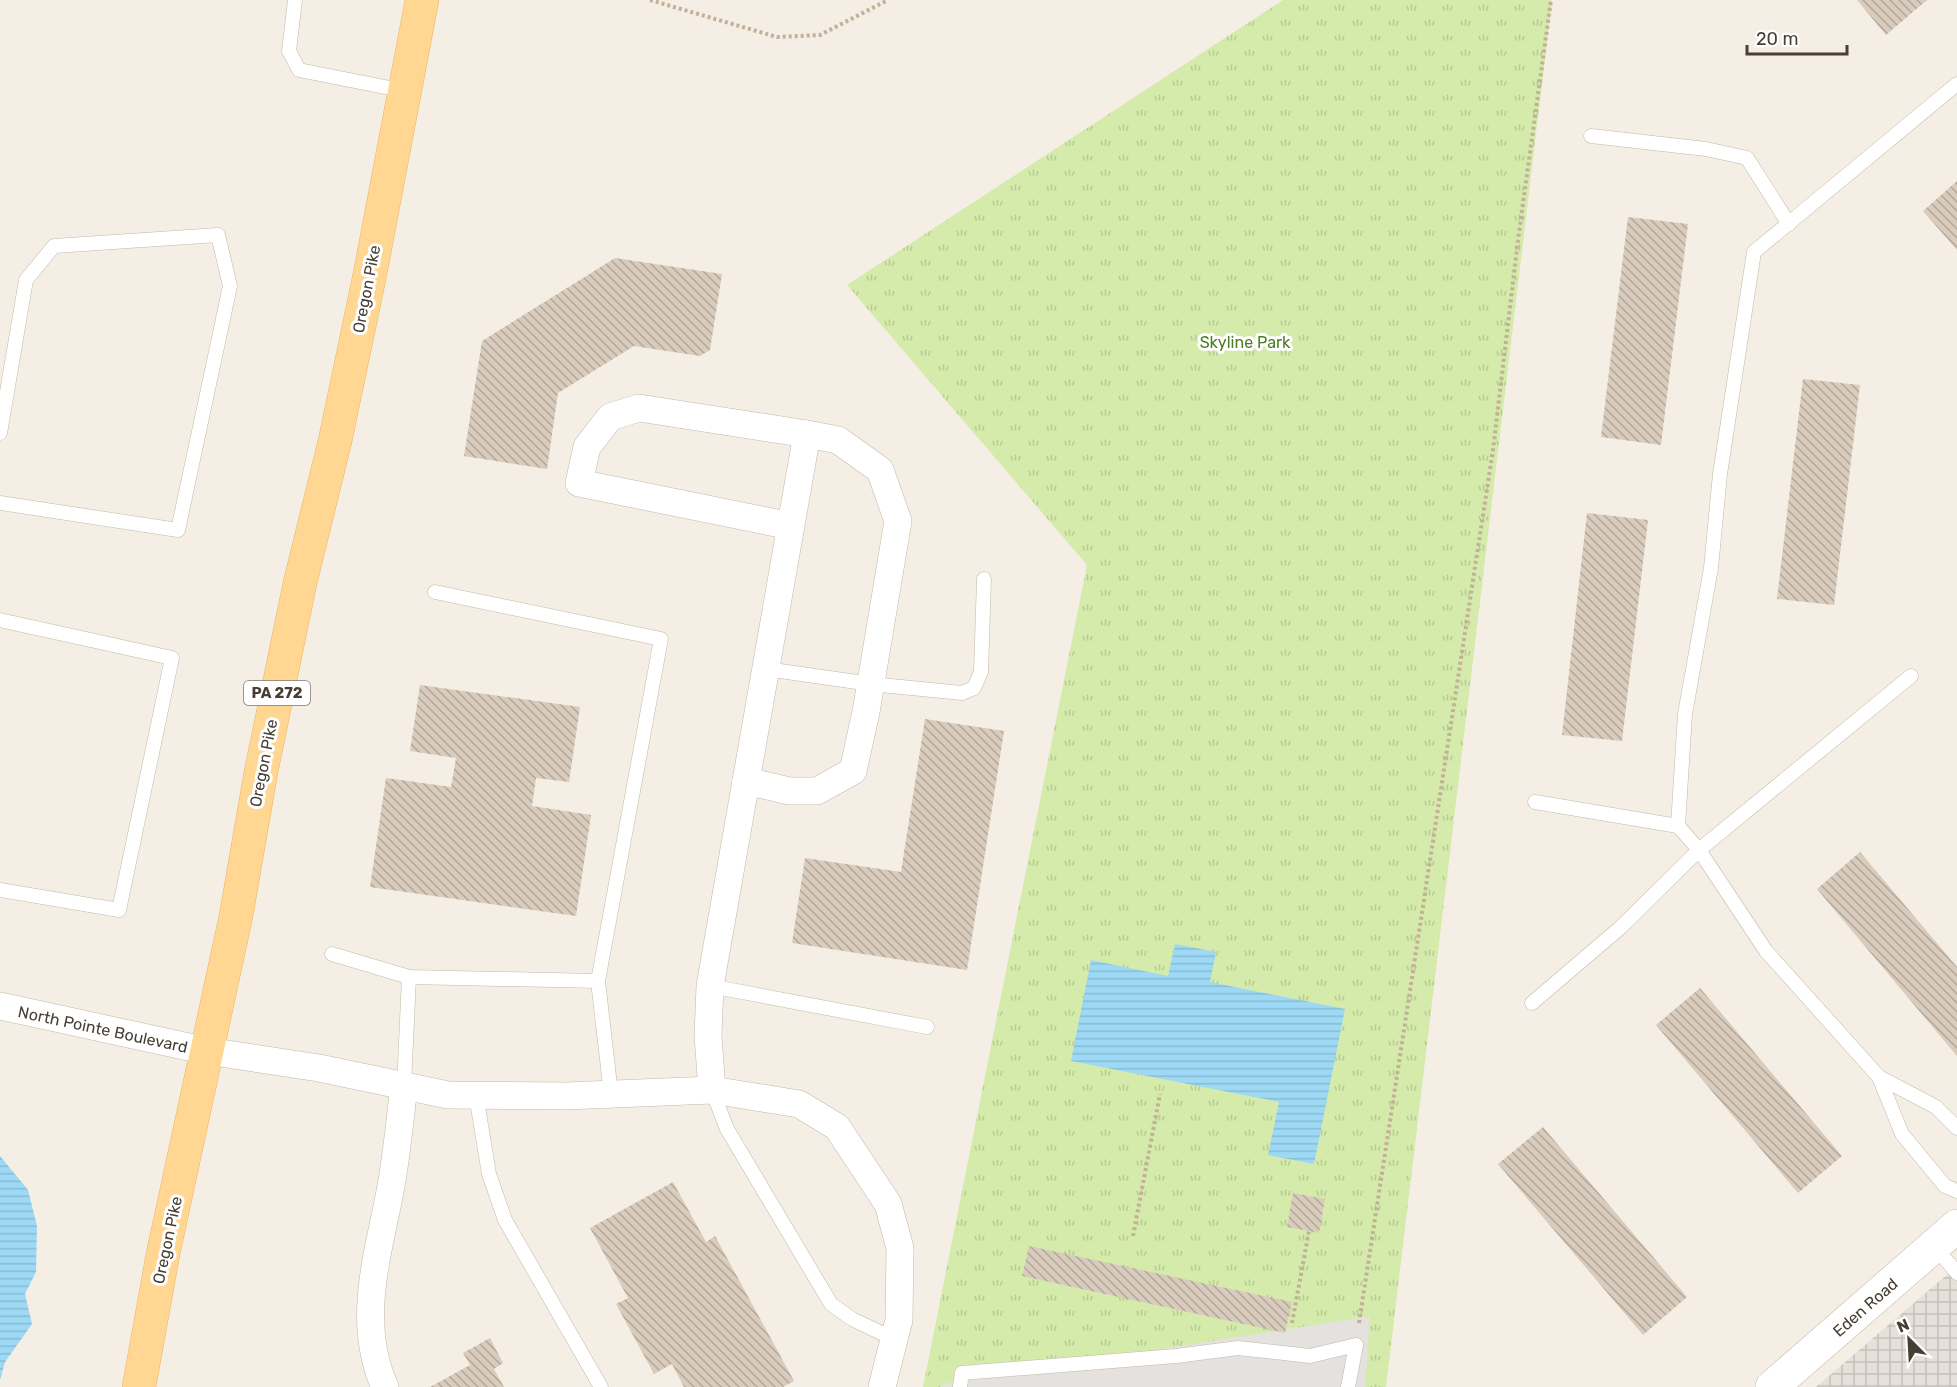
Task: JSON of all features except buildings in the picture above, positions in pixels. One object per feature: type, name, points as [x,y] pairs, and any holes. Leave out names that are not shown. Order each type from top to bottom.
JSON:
[{"type":"main road","name":"Oregon Pike","points":[[139,1387],[163,1254],[236,915],[261,772],[300,583],[335,441],[406,91],[422,0]]},
{"type":"street","points":[[746,781],[789,791],[817,791],[853,771],[871,684],[898,521],[880,470],[838,440],[639,408],[610,417],[587,447],[579,483],[791,526]]},
{"type":"street","points":[[712,1090],[708,1036],[710,987],[807,434]]},
{"type":"street","name":"North Pointe Boulevard","points":[[0,1006],[207,1051],[320,1068],[448,1095],[611,1094],[712,1090],[799,1104],[837,1127],[888,1204],[900,1248],[899,1320],[882,1387]]},
{"type":"street","points":[[385,1387],[376,1368],[369,1315],[375,1256],[392,1185],[404,1086]]},
{"type":"street","name":"Eden Road","points":[[1772,1387],[1946,1237]]},
{"type":"lane","points":[[295,0],[289,51],[299,70],[406,91]]},
{"type":"lane","points":[[1678,826],[1684,714],[1712,568],[1720,474],[1754,252],[1957,84]]},
{"type":"lane","points":[[1591,136],[1706,149],[1747,158],[1789,224]]},
{"type":"lane","points":[[0,433],[26,279],[54,246],[218,235],[230,286],[178,530],[0,503]]},
{"type":"lane","points":[[766,669],[871,684],[962,693],[974,688],[981,672],[984,579]]},
{"type":"lane","points":[[435,592],[661,639],[598,981],[611,1094]]},
{"type":"lane","points":[[0,620],[172,658],[118,910],[0,890]]},
{"type":"lane","points":[[1532,1004],[1621,927],[1699,850],[1911,676]]},
{"type":"lane","points":[[1535,802],[1678,826],[1699,850],[1766,951],[1879,1077],[1902,1134],[1945,1186],[1957,1191]]},
{"type":"lane","points":[[332,954],[409,977],[598,981]]},
{"type":"lane","points":[[404,1086],[409,977]]},
{"type":"lane","points":[[710,987],[927,1027]]},
{"type":"lane","points":[[1879,1077],[1936,1107],[1957,1128]]},
{"type":"lane","points":[[712,1090],[728,1129],[831,1304],[852,1319],[894,1339]]},
{"type":"lane","points":[[476,1095],[489,1174],[505,1220],[602,1387]]},
{"type":"lane","points":[[1946,1237],[1957,1273]]},
{"type":"lane","points":[[960,1387],[962,1373],[1176,1356],[1238,1348],[1310,1356],[1356,1345],[1348,1387]]},
{"type":"path","points":[[650,0],[777,37],[820,35],[888,0]]},
{"type":"path","points":[[1356,1345],[1493,450],[1516,251],[1551,0]]},
{"type":"path","points":[[1133,1236],[1160,1094]]},
{"type":"path","points":[[1292,1323],[1309,1231]]},
{"type":"shaded area","points":[[1957,1266],[1957,1387],[1816,1387]]},
{"type":"shaded area","points":[[1370,1316],[1365,1387],[941,1387],[942,1384]]},
{"type":"green space","name":"Skyline Park","points":[[1283,0],[1552,0],[1386,1387],[923,1387],[1087,565],[847,285]]},
{"type":"water","points":[[1175,944],[1216,952],[1210,982],[1345,1009],[1314,1164],[1268,1155],[1279,1102],[1071,1061],[1091,960],[1168,976]]},
{"type":"water","points":[[0,1156],[28,1190],[37,1226],[36,1272],[25,1294],[32,1324],[5,1362],[0,1380]]}]
